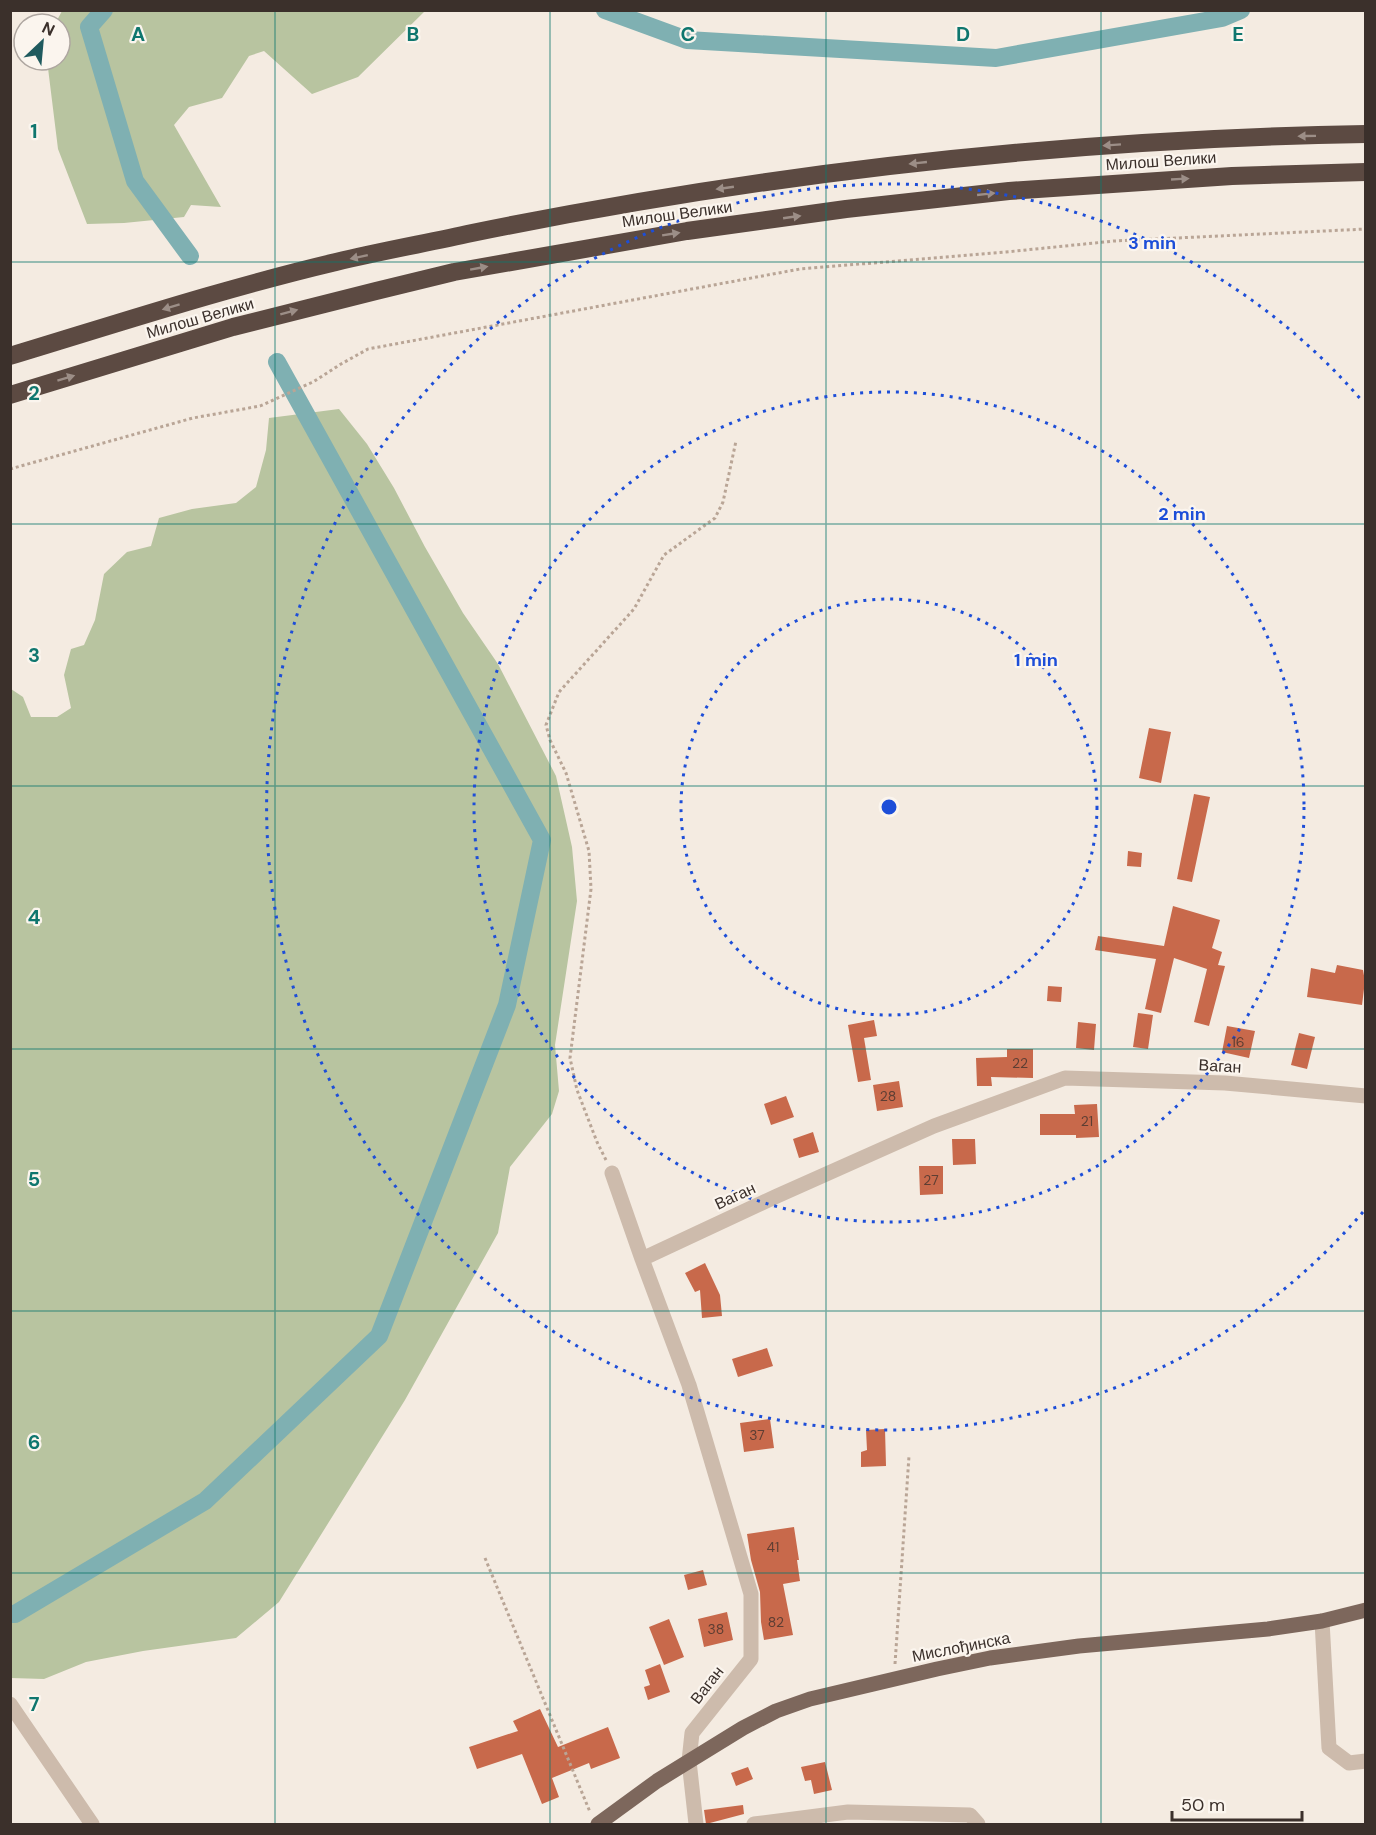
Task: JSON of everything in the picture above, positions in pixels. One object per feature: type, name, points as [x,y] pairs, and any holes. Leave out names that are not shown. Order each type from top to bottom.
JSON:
[{"type":"highway","name":"Милош Велики","points":[[10,356],[236,287],[338,262],[542,219],[693,192],[839,172],[985,156],[1269,136],[1365,134]]},
{"type":"highway","name":"Милош Велики","points":[[10,395],[233,327],[454,272],[675,233],[846,209],[1009,191],[1221,176],[1365,172]]},
{"type":"main road","name":"Мислођинска","points":[[599,1821],[657,1781],[743,1728],[776,1711],[821,1696],[947,1666],[1028,1653],[1268,1629],[1322,1621],[1365,1610]]},
{"type":"street","name":"Ваган","points":[[696,1824],[689,1761],[692,1733],[751,1659],[751,1594],[689,1385],[642,1259],[934,1126],[1065,1078],[1225,1083],[1365,1096]]},
{"type":"street","points":[[612,1173],[642,1259]]},
{"type":"street","points":[[1322,1621],[1329,1748],[1348,1763],[1365,1761]]},
{"type":"street","points":[[10,1704],[92,1824]]},
{"type":"street","points":[[754,1824],[848,1812],[970,1815],[978,1824]]},
{"type":"path","points":[[10,469],[193,418],[260,406],[313,382],[368,349],[800,269],[1114,241],[1365,230]]},
{"type":"path","points":[[612,1173],[577,1090],[570,1058],[591,889],[589,850],[566,773],[550,740],[546,724],[559,692],[634,609],[664,555],[715,518],[723,502],[736,441]]},
{"type":"path","points":[[894,1678],[909,1456]]},
{"type":"path","points":[[485,1558],[599,1821]]},
{"type":"green space","points":[[62,10],[425,11],[358,77],[312,94],[264,51],[249,56],[222,98],[189,107],[174,125],[221,207],[191,205],[184,217],[87,224],[58,149],[48,72],[72,72],[72,12],[61,12]]},
{"type":"green space","points":[[339,409],[367,444],[394,488],[463,613],[498,664],[556,776],[572,847],[577,901],[555,1045],[559,1091],[552,1114],[510,1167],[498,1233],[405,1400],[279,1602],[236,1638],[143,1651],[86,1662],[44,1679],[11,1678],[11,689],[23,697],[31,717],[57,717],[71,708],[64,675],[71,649],[84,645],[95,620],[104,574],[127,552],[151,546],[159,518],[192,509],[236,503],[256,487],[266,450],[269,418]]},
{"type":"building","points":[[1149,728],[1171,732],[1161,783],[1139,778]]},
{"type":"building","points":[[1194,794],[1210,797],[1192,882],[1177,879]]},
{"type":"building","points":[[1128,851],[1142,853],[1141,867],[1127,866]]},
{"type":"building","points":[[1173,906],[1220,920],[1212,948],[1222,952],[1218,965],[1225,966],[1209,1026],[1194,1022],[1207,969],[1174,958],[1161,1013],[1145,1009],[1156,959],[1095,950],[1098,936],[1164,946]]},
{"type":"building","points":[[1337,965],[1363,970],[1365,981],[1362,1005],[1307,997],[1311,968],[1335,973]]},
{"type":"building","points":[[1048,986],[1062,987],[1061,1002],[1047,1001]]},
{"type":"building","points":[[1138,1013],[1153,1015],[1148,1049],[1133,1047]]},
{"type":"building","points":[[874,1020],[877,1036],[864,1038],[871,1080],[858,1082],[848,1025]]},
{"type":"building","points":[[1078,1022],[1096,1024],[1094,1050],[1076,1048]]},
{"type":"building","points":[[1227,1026],[1255,1031],[1249,1058],[1222,1052]]},
{"type":"building","points":[[1299,1033],[1315,1037],[1307,1069],[1291,1065]]},
{"type":"building","points":[[1007,1049],[1033,1049],[1033,1078],[991,1077],[992,1086],[977,1086],[976,1058],[1007,1057]]},
{"type":"building","points":[[899,1081],[903,1107],[877,1111],[873,1085]]},
{"type":"building","points":[[786,1096],[794,1117],[771,1125],[764,1104]]},
{"type":"building","points":[[1097,1104],[1099,1137],[1040,1135],[1040,1114],[1075,1114],[1074,1105]]},
{"type":"building","points":[[813,1132],[819,1152],[799,1158],[793,1139]]},
{"type":"building","points":[[952,1139],[975,1139],[976,1164],[953,1165]]},
{"type":"building","points":[[919,1166],[943,1166],[943,1194],[920,1195]]},
{"type":"building","points":[[705,1263],[720,1295],[722,1316],[702,1318],[700,1290],[695,1292],[685,1273]]},
{"type":"building","points":[[767,1348],[773,1366],[738,1377],[732,1359]]},
{"type":"building","points":[[770,1419],[774,1448],[744,1452],[740,1423]]},
{"type":"building","points":[[885,1429],[886,1466],[861,1467],[861,1452],[867,1450],[866,1430]]},
{"type":"building","points":[[794,1527],[800,1581],[783,1584],[793,1635],[764,1640],[760,1592],[747,1534]]},
{"type":"building","points":[[703,1570],[707,1585],[688,1590],[684,1575]]},
{"type":"building","points":[[727,1612],[733,1640],[704,1647],[698,1619]]},
{"type":"building","points":[[669,1619],[684,1657],[664,1665],[649,1627]]},
{"type":"building","points":[[660,1664],[670,1692],[648,1700],[644,1687],[650,1685],[645,1670]]},
{"type":"building","points":[[540,1709],[558,1747],[608,1727],[620,1758],[591,1769],[589,1763],[552,1778],[559,1797],[542,1804],[522,1754],[477,1769],[469,1747],[518,1731],[513,1721]]},
{"type":"building","points":[[825,1762],[832,1790],[814,1794],[811,1780],[805,1781],[801,1767]]},
{"type":"building","points":[[748,1767],[753,1779],[736,1786],[731,1773]]},
{"type":"building","points":[[743,1805],[744,1814],[706,1824],[704,1810]]},
{"type":"waterway","points":[[104,10],[89,27],[135,181],[190,256]]},
{"type":"waterway","points":[[605,10],[687,40],[996,58],[1222,18],[1241,10]]},
{"type":"waterway","points":[[10,1614],[15,1614],[205,1501],[379,1336],[507,1005],[542,840],[277,362]]}]
